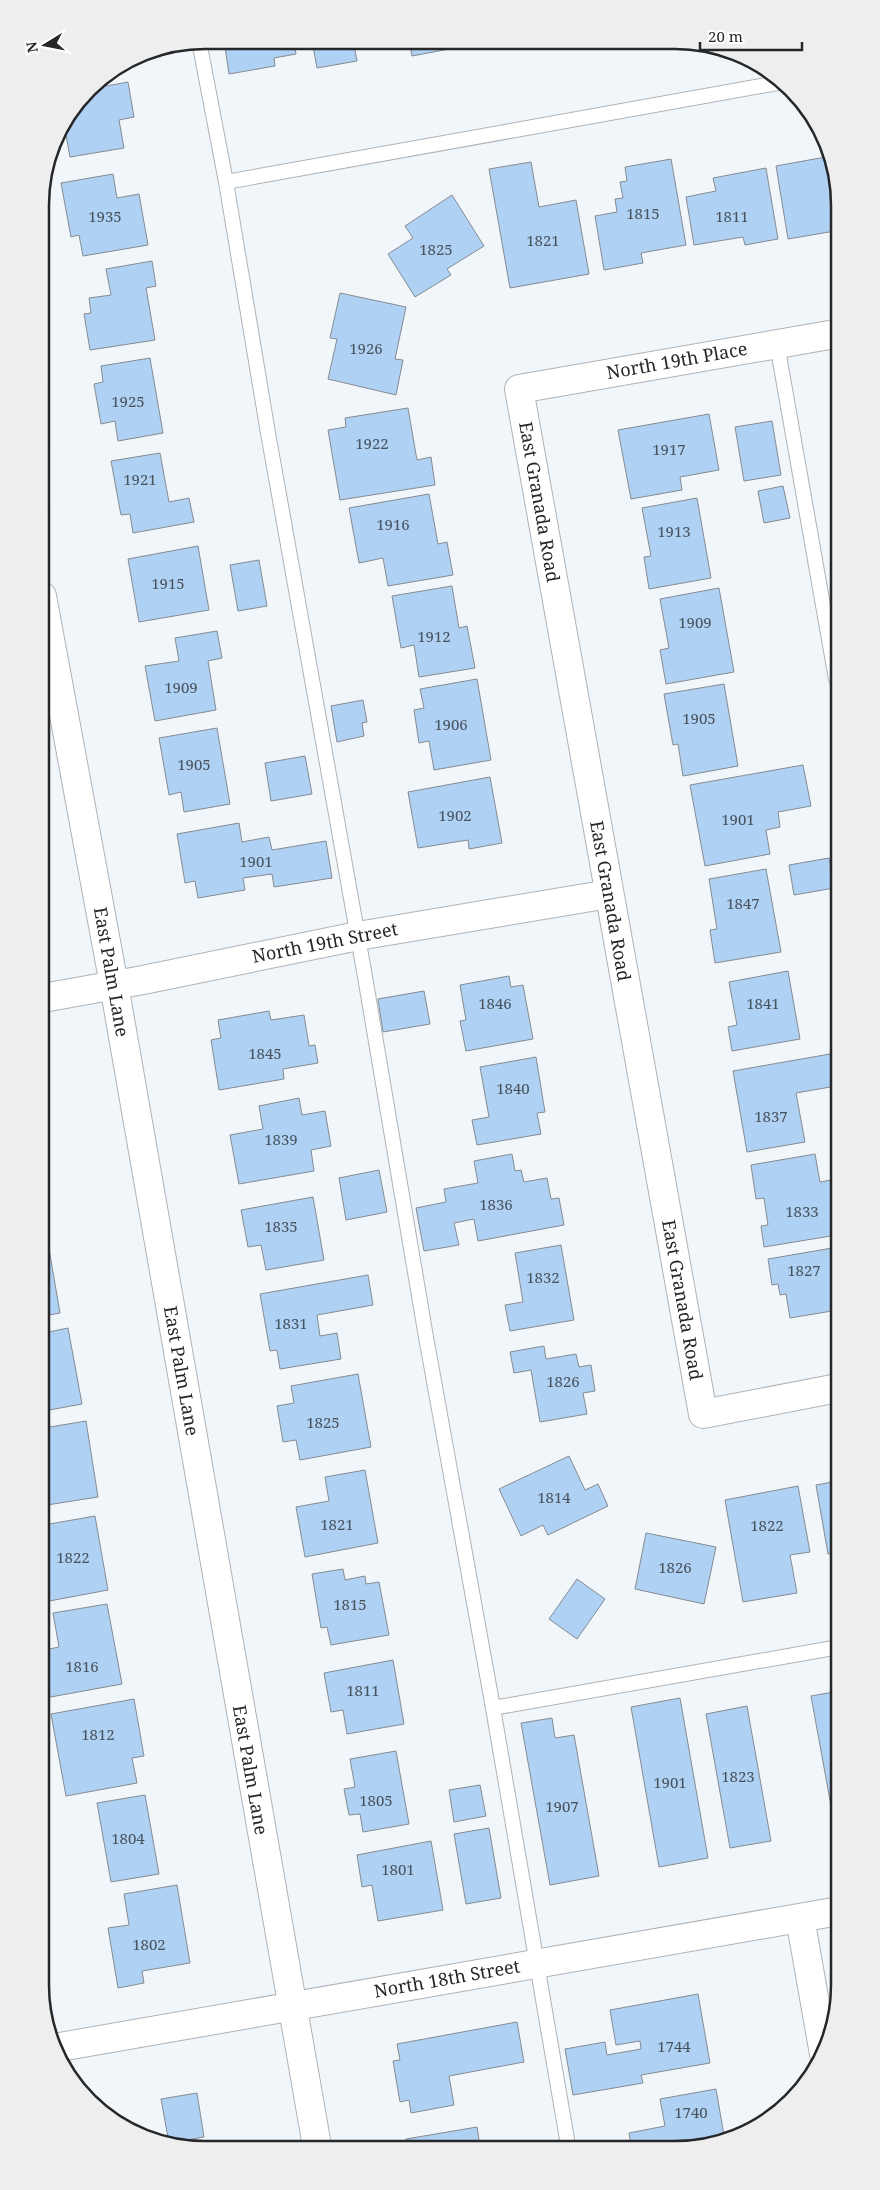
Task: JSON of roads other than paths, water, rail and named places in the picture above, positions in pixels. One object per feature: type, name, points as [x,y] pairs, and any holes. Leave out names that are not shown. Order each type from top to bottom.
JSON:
[{"type":"street","name":"North 19th Place","points":[[519,388],[831,335]]},
{"type":"street","name":"East Granada Road","points":[[519,388],[702,1414],[831,1389]]},
{"type":"street","name":"East Palm Lane","points":[[49,634],[114,985],[291,2007],[316,2141]]},
{"type":"street","name":"North 19th Street","points":[[49,997],[358,936],[609,894]]},
{"type":"street","name":"North 18th Street","points":[[62,2047],[831,1912]]},
{"type":"street","points":[[800,1918],[821,2039]]},
{"type":"lane","points":[[201,49],[226,182],[268,433],[358,936],[426,1337],[493,1708],[567,2141]]},
{"type":"lane","points":[[226,182],[773,84]]},
{"type":"lane","points":[[777,344],[831,651]]},
{"type":"lane","points":[[493,1708],[831,1648]]}]
